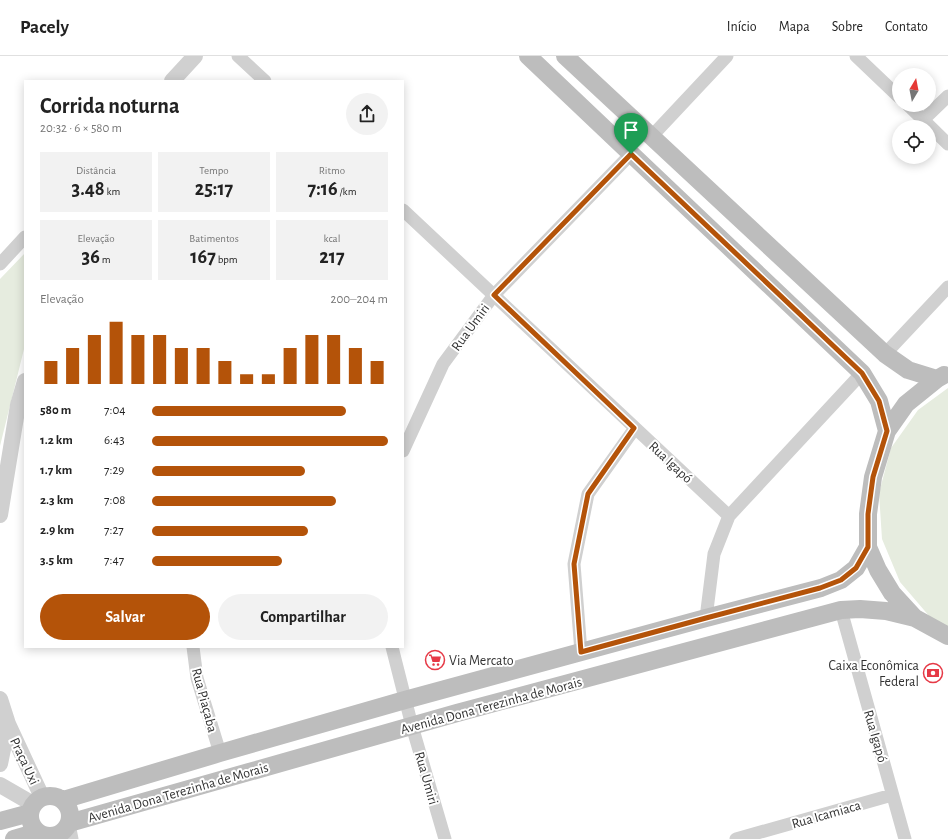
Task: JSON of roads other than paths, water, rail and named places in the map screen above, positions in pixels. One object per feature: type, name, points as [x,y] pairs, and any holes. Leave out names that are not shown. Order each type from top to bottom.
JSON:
[{"type":"main road","points":[[528,56],[862,373],[879,401],[887,431]]},
{"type":"main road","points":[[564,56],[884,354],[908,370],[942,376]]},
{"type":"main road","points":[[942,376],[906,404],[887,431],[873,477],[868,514],[868,547],[878,570],[892,593],[914,618],[948,636]]},
{"type":"main road","name":"Avenida Dona Terezinha de Morais","points":[[63,800],[405,700],[820,588],[841,580],[856,568],[868,547]]},
{"type":"main road","name":"Avenida Dona Terezinha de Morais","points":[[70,828],[412,726],[841,610],[860,609],[886,611],[914,618]]},
{"type":"main road","points":[[0,821],[35,805],[47,796],[53,795],[63,800],[68,805],[71,817],[70,828],[65,829],[55,836],[14,839]]},
{"type":"main road","points":[[35,805],[30,818],[31,824],[34,828],[46,836]]},
{"type":"street","points":[[173,80],[195,56]]},
{"type":"street","points":[[238,56],[264,80]]},
{"type":"street","points":[[651,137],[727,56]]},
{"type":"street","points":[[856,56],[892,90]]},
{"type":"street","points":[[915,112],[923,120],[948,96]]},
{"type":"street","points":[[936,132],[948,144]]},
{"type":"street","name":"Rua Umiri","points":[[404,449],[443,364],[494,295],[631,154]]},
{"type":"street","name":"Rua Igapó","points":[[404,211],[729,516]]},
{"type":"street","points":[[0,264],[24,238]]},
{"type":"street","points":[[884,354],[948,287]]},
{"type":"street","points":[[706,618],[714,554],[729,516],[862,373]]},
{"type":"street","points":[[0,515],[18,406],[24,385]]},
{"type":"street","points":[[581,652],[574,564],[588,494],[634,428]]},
{"type":"street","name":"Rua Igapó","points":[[841,610],[905,839]]},
{"type":"street","name":"Rua Piaçaba","points":[[192,648],[197,678],[220,753]]},
{"type":"street","name":"Rua Umiri","points":[[392,648],[412,726],[445,839]]},
{"type":"street","name":"Praça Uxi","points":[[0,699],[35,805]]},
{"type":"street","name":"Praça Uxi","points":[[0,764],[8,724]]},
{"type":"street","points":[[0,785],[35,805]]},
{"type":"street","name":"Rua Icamiaca","points":[[736,839],[892,795]]},
{"type":"place","name":"Via Mercato","points":[[435,660]]},
{"type":"place","name":"Caixa Econômica Federal","points":[[933,673]]}]
